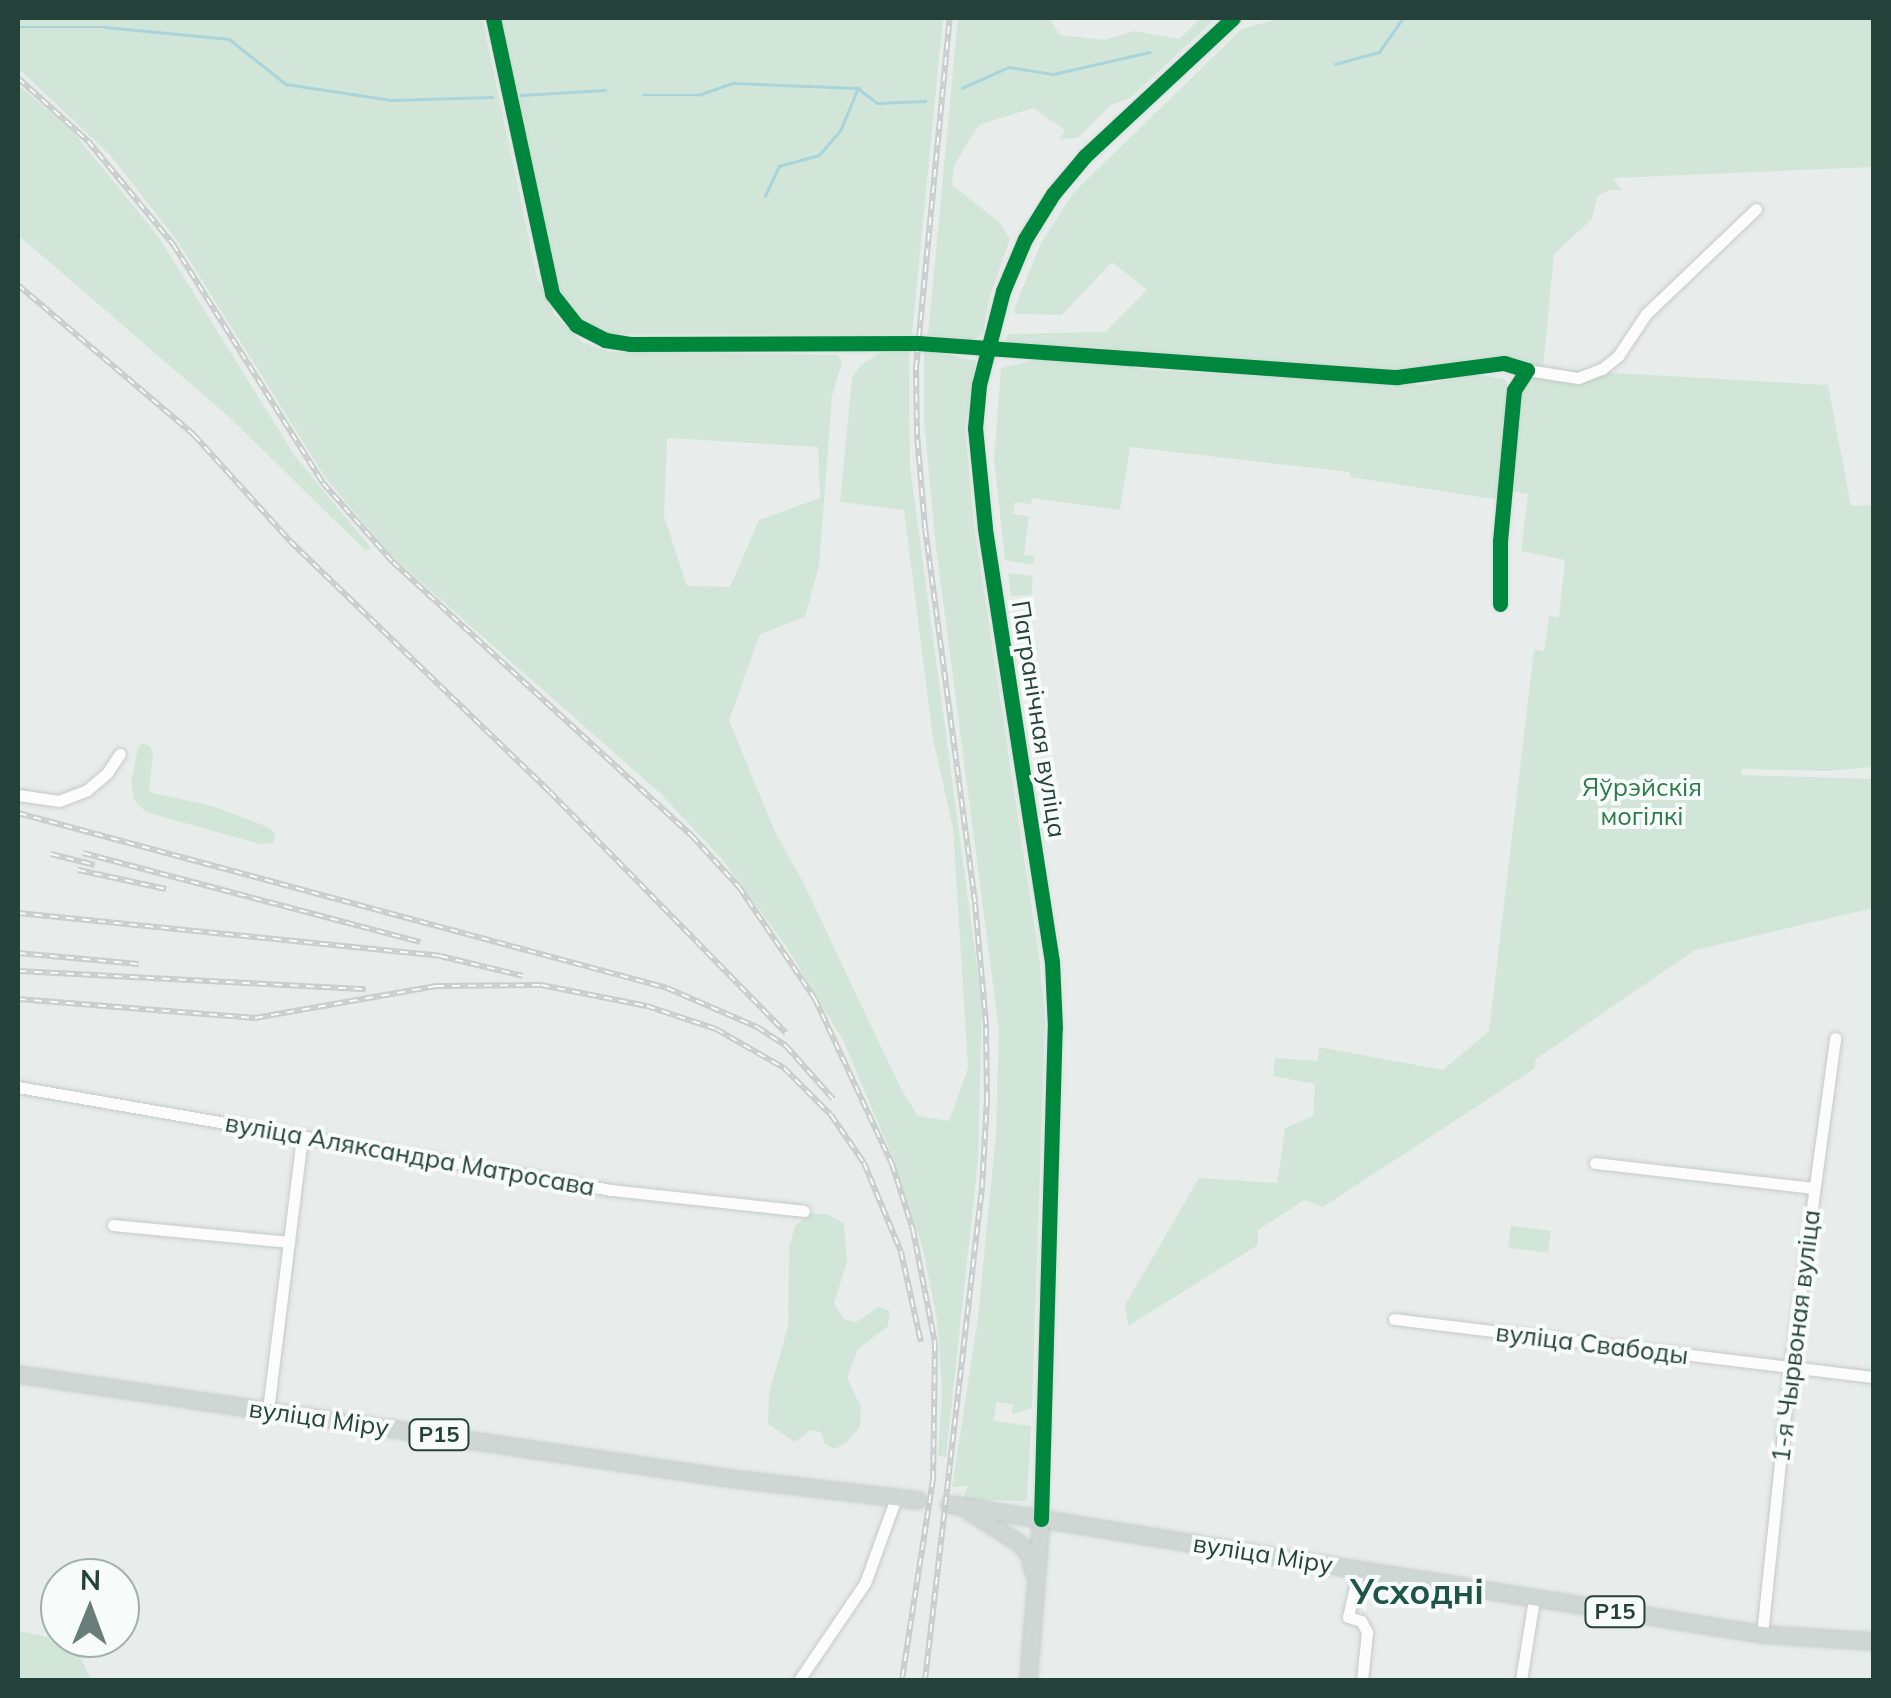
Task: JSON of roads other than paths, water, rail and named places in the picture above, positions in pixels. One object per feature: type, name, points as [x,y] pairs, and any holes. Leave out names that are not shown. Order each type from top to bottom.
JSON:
[{"type":"main road","name":"вуліца Міру","points":[[18,1374],[941,1503],[1762,1634],[1874,1641]]},
{"type":"main road","points":[[941,1503],[1019,1543],[1028,1553],[1036,1583]]},
{"type":"main road","name":"Пагранічная вуліца","points":[[1028,1680],[1041,1519]]},
{"type":"street","points":[[494,18],[552,294],[576,326],[605,340],[630,344],[918,342],[988,350],[1398,376],[1486,362],[1578,378],[1602,369],[1618,356],[1646,314],[1756,209]]},
{"type":"street","name":"Пагранічная вуліца","points":[[1041,1519],[1056,1028],[1052,962],[975,428],[1003,291],[1025,239],[1053,194],[1085,156],[1233,18]]},
{"type":"street","points":[[1500,604],[1500,541],[1514,390],[1527,370]]},
{"type":"street","points":[[18,795],[59,801],[86,790],[107,773],[120,754]]},
{"type":"street","name":"1-я Чырвоная вуліца","points":[[1762,1634],[1790,1368],[1835,1038]]},
{"type":"street","name":"вуліца Аляксандра Матросава","points":[[18,1086],[611,1190],[804,1211]]},
{"type":"street","points":[[268,1410],[302,1137]]},
{"type":"street","points":[[1595,1162],[1814,1188]]},
{"type":"street","points":[[113,1225],[289,1242]]},
{"type":"street","name":"вуліца Свабоды","points":[[1394,1319],[1874,1377]]},
{"type":"street","points":[[799,1680],[865,1583],[896,1498]]},
{"type":"street","points":[[1359,1570],[1348,1617],[1361,1621],[1366,1632],[1362,1680]]},
{"type":"street","points":[[1522,1680],[1534,1599]]},
{"type":"waterway","points":[[1335,64],[1379,52],[1403,18]]},
{"type":"waterway","points":[[18,27],[105,27],[229,39],[286,84],[391,100],[492,97]]},
{"type":"waterway","points":[[962,88],[1009,67],[1053,74],[1150,52]]},
{"type":"waterway","points":[[643,95],[698,95],[733,83],[858,88],[877,103],[925,101]]},
{"type":"waterway","points":[[765,196],[779,166],[819,155],[840,131],[858,88]]},
{"type":"waterway","points":[[521,95],[605,90]]},
{"type":"railway","points":[[925,1680],[982,1187],[987,1100],[986,1024],[975,902],[925,528],[917,434],[916,368],[950,18]]},
{"type":"railway","points":[[18,78],[88,141],[173,244],[323,483],[393,562],[692,836],[739,887],[815,999],[892,1164],[913,1230],[935,1343],[933,1479],[902,1680]]},
{"type":"railway","points":[[18,285],[194,435],[290,541],[550,792],[786,1033]]},
{"type":"railway","points":[[18,813],[667,988],[757,1027],[786,1046],[833,1099]]},
{"type":"railway","points":[[83,853],[420,942]]},
{"type":"railway","points":[[51,854],[95,865]]},
{"type":"railway","points":[[78,870],[166,889]]},
{"type":"railway","points":[[18,913],[440,956],[523,976]]},
{"type":"railway","points":[[18,953],[139,964]]},
{"type":"railway","points":[[18,971],[366,989]]},
{"type":"railway","points":[[18,999],[255,1018],[436,986],[541,985],[647,1006],[716,1029],[784,1068],[831,1115],[864,1163],[901,1252],[921,1342]]},
{"type":"district","name":"Усходні","points":[[1417,1591]]},
{"type":"park label","name":"Яўрэйскія могілкі","points":[[1642,802]]}]
